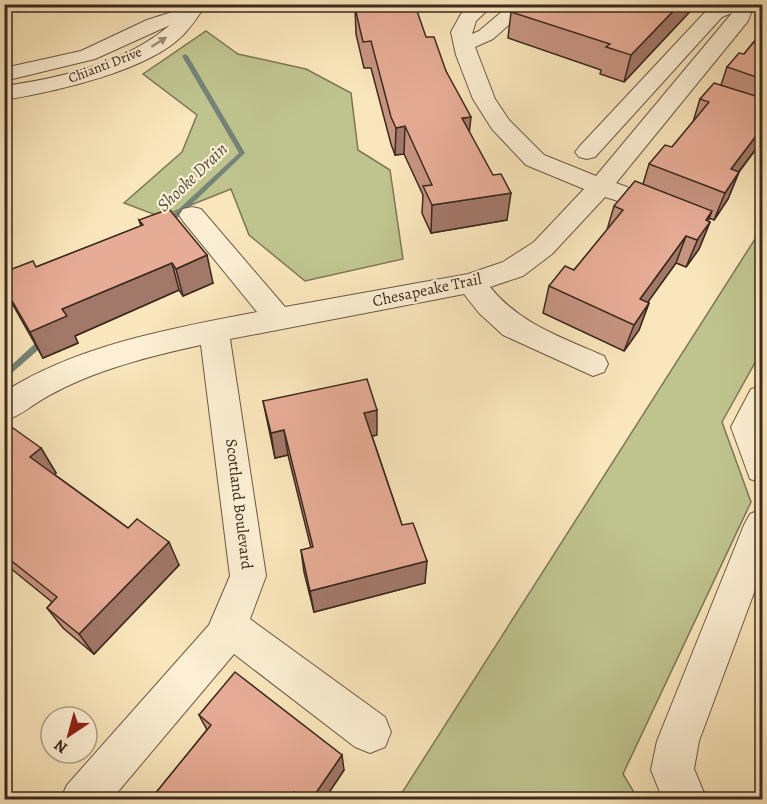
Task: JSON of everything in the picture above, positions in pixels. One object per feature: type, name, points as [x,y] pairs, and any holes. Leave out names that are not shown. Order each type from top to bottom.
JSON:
[{"type":"street","points":[[485,4],[468,18],[461,32],[484,99],[500,124],[535,160],[643,203]]},
{"type":"street","points":[[464,44],[486,35],[523,4]]},
{"type":"street","name":"Chianti Drive","points":[[4,93],[58,73],[154,24],[197,8]]},
{"type":"street","points":[[587,152],[714,13],[747,12]]},
{"type":"street","name":"Chesapeake Trail","points":[[4,409],[38,387],[129,350],[214,331],[471,283],[513,269],[543,248],[601,186],[644,134],[690,95],[747,12]]},
{"type":"street","name":"Chianti Drive","points":[[4,75],[58,73]]},
{"type":"street","points":[[614,123],[644,134]]},
{"type":"street","points":[[192,215],[279,320]]},
{"type":"street","points":[[471,283],[489,306],[513,327],[593,364]]},
{"type":"street","name":"Scottland Boulevard","points":[[82,800],[224,638],[248,576],[224,383],[214,331]]},
{"type":"street","points":[[762,398],[747,428],[762,469]]},
{"type":"street","points":[[685,800],[672,770],[678,741],[762,525]]},
{"type":"street","points":[[228,626],[370,732]]},
{"type":"green space","points":[[206,31],[238,54],[306,69],[351,93],[358,150],[390,170],[403,259],[305,281],[249,235],[231,189],[161,217],[124,203],[182,152],[197,115],[143,74]]},
{"type":"green space","points":[[762,228],[762,350],[722,422],[751,502],[623,774],[638,799],[398,799]]},
{"type":"building","points":[[520,4],[680,4],[631,55],[606,47],[610,44],[511,12]]},
{"type":"building","points":[[415,5],[426,37],[434,37],[446,71],[471,117],[462,118],[493,175],[501,174],[511,193],[432,205],[423,186],[432,185],[405,126],[396,128],[391,117],[371,41],[363,42],[355,8]]},
{"type":"building","points":[[762,32],[762,79],[727,67],[739,53],[744,54]]},
{"type":"building","points":[[714,83],[762,98],[762,128],[731,169],[739,172],[725,193],[649,164],[665,145],[672,147],[709,102],[700,99]]},
{"type":"building","points":[[635,181],[712,211],[706,220],[710,222],[697,240],[686,236],[640,299],[649,303],[634,325],[549,286],[565,266],[574,270],[623,210],[614,206]]},
{"type":"building","points":[[169,209],[207,255],[176,269],[172,263],[62,309],[67,316],[30,332],[4,287],[4,272],[33,261],[36,267],[143,225],[139,220]]},
{"type":"building","points":[[367,379],[377,410],[364,413],[402,525],[413,523],[427,561],[310,591],[301,550],[313,547],[284,430],[271,433],[263,401]]},
{"type":"building","points":[[13,428],[41,448],[30,457],[128,528],[137,519],[169,542],[79,634],[47,608],[57,597],[4,555],[4,435]]},
{"type":"building","points":[[235,672],[342,755],[311,800],[303,800],[294,792],[289,800],[150,800],[211,725],[199,715]]},
{"type":"waterway","name":"Shooke Drain","points":[[139,4],[141,8]]},
{"type":"waterway","name":"Shooke Drain","points":[[169,222],[242,153],[185,56]]},
{"type":"waterway","name":"Shooke Drain","points":[[4,377],[44,340]]}]
